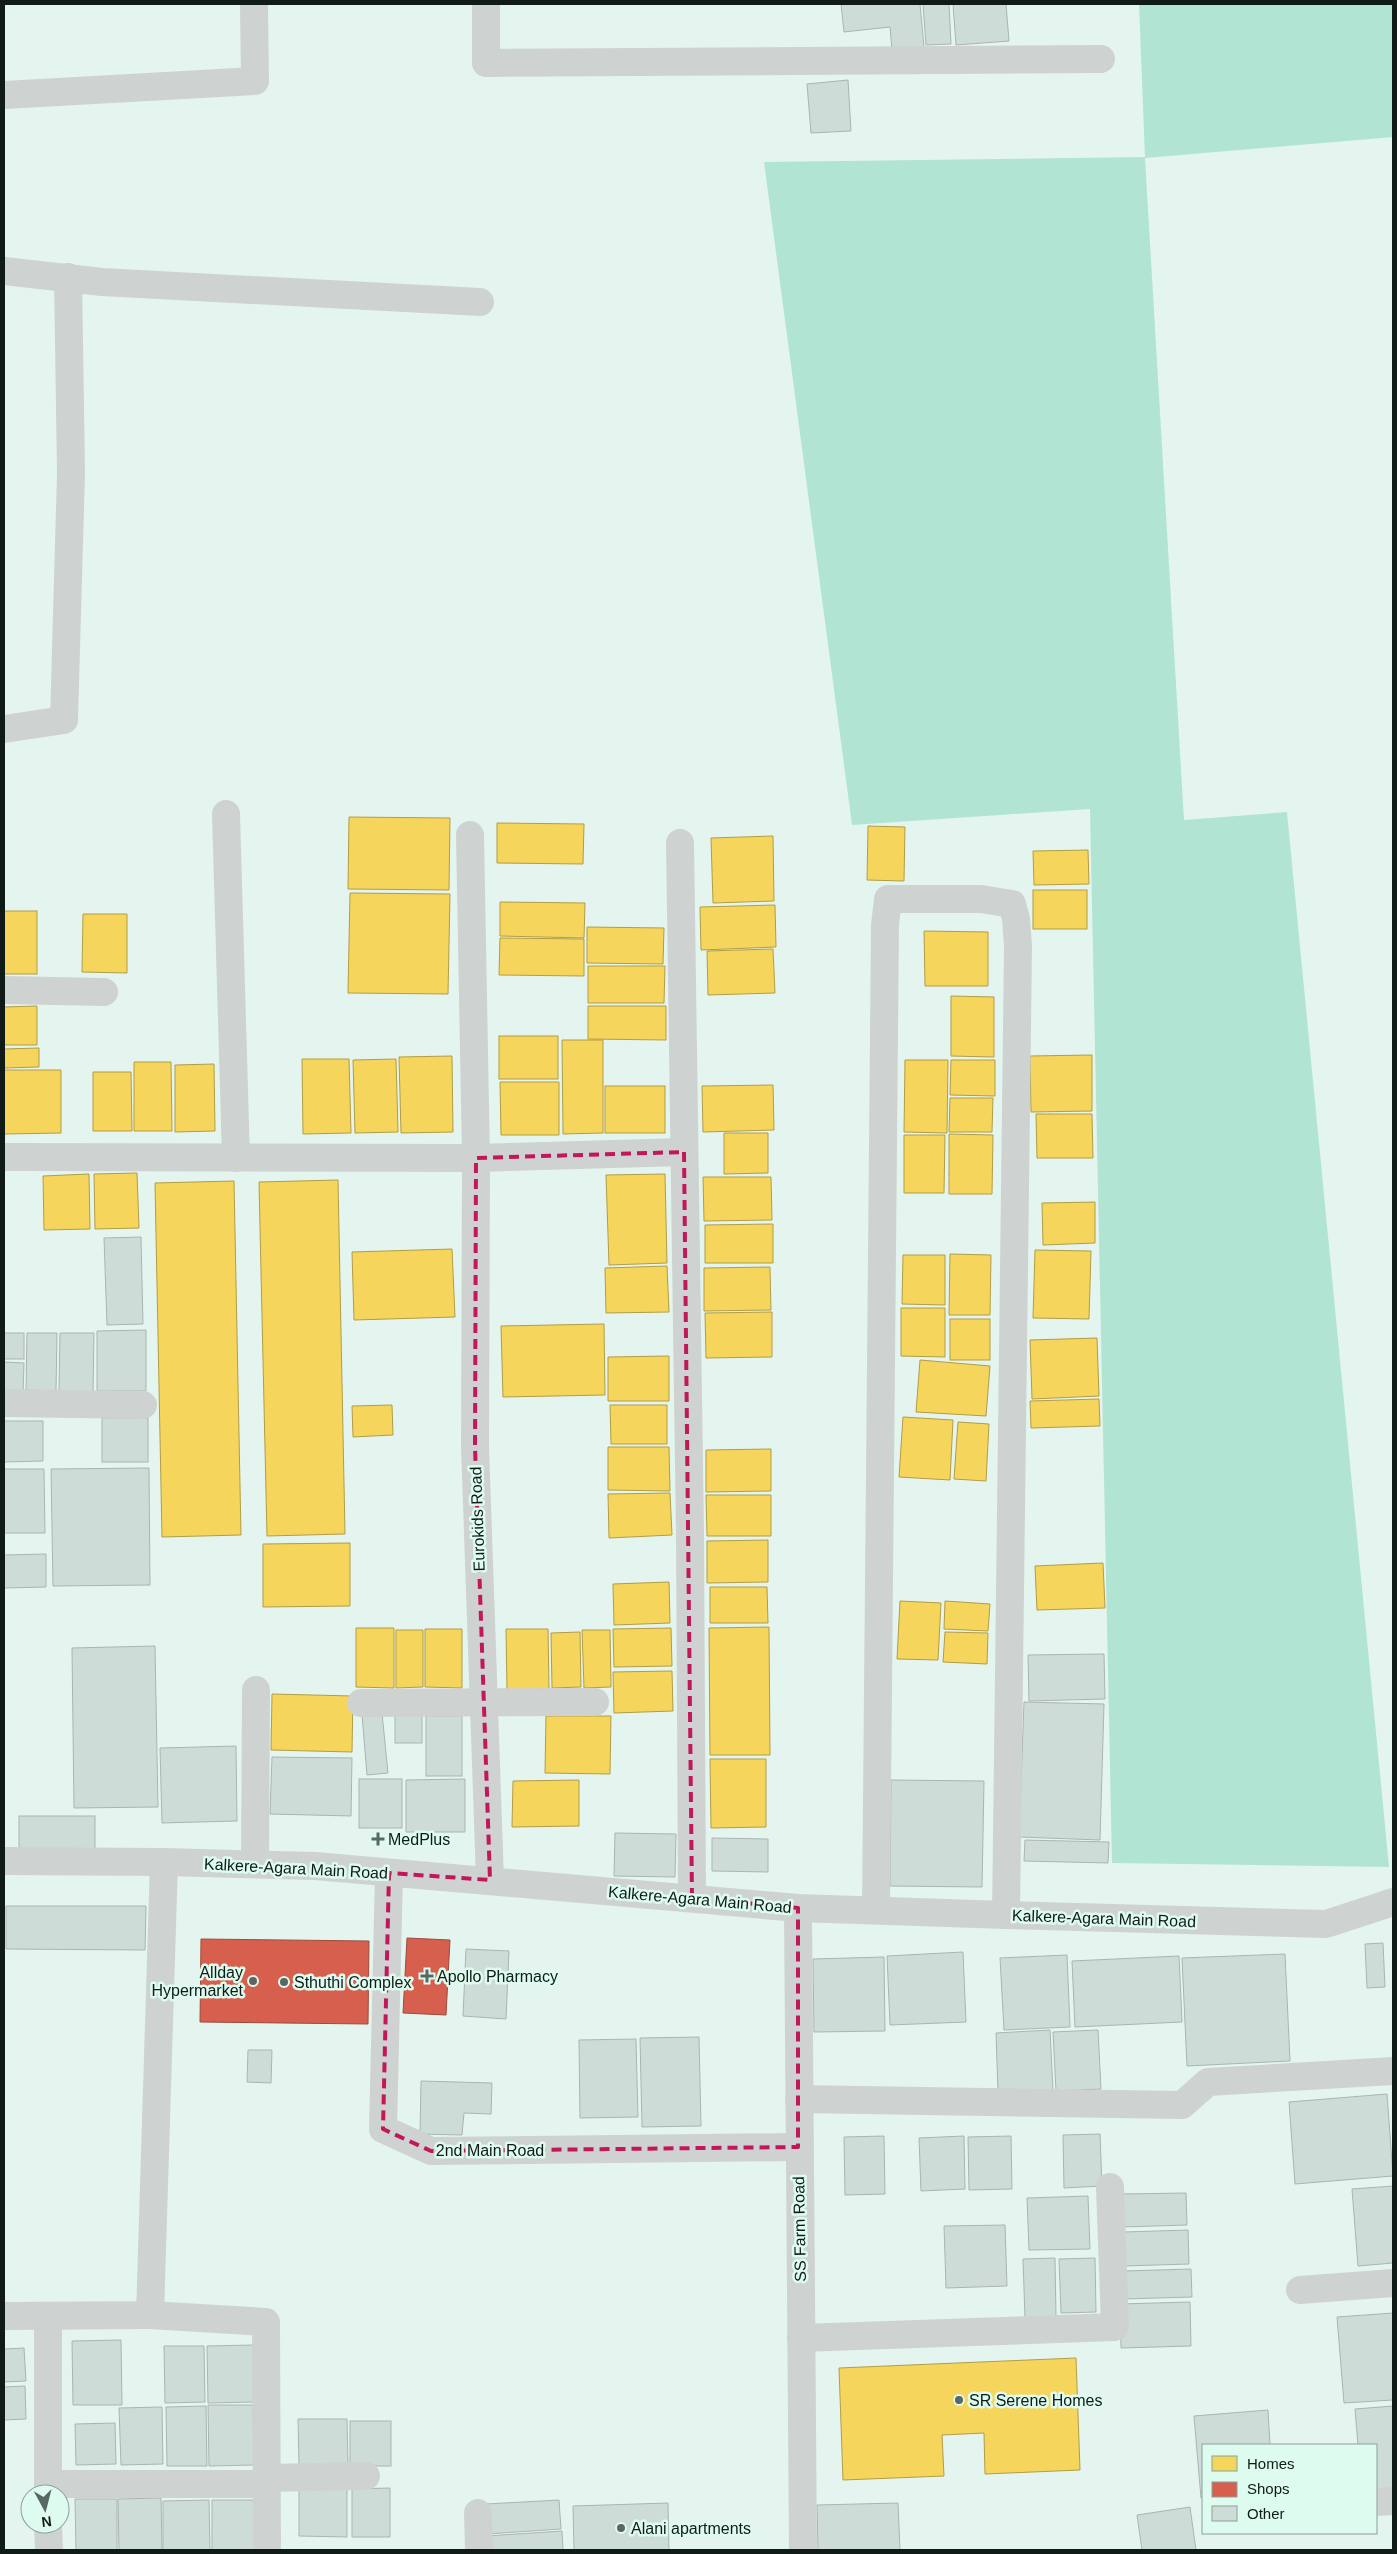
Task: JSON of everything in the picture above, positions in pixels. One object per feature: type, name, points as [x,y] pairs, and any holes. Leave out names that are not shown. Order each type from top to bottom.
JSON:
[{"type":"street","points":[[4,95],[255,81],[254,4]]},
{"type":"street","points":[[486,4],[486,63],[1101,59]]},
{"type":"street","points":[[4,270],[102,282],[480,302]]},
{"type":"street","points":[[4,729],[64,720],[71,473],[68,278]]},
{"type":"street","points":[[226,814],[236,1158]]},
{"type":"street","name":"Eurokids Road","points":[[470,835],[476,1158],[475,1447],[490,1880]]},
{"type":"street","points":[[680,843],[690,1533],[692,1898]]},
{"type":"street","points":[[876,1909],[886,916],[888,899],[980,899],[1012,904],[1016,919],[1018,946],[1006,1915]]},
{"type":"street","points":[[4,990],[104,992]]},
{"type":"street","points":[[4,1158],[476,1158],[684,1152]]},
{"type":"street","points":[[4,1403],[144,1405]]},
{"type":"street","points":[[254,1864],[256,1690]]},
{"type":"street","points":[[361,1703],[595,1702]]},
{"type":"street","name":"Kalkere-Agara Main Road","points":[[4,1861],[254,1864],[490,1880],[798,1908],[876,1909],[1006,1915],[1326,1924],[1393,1902]]},
{"type":"street","points":[[150,2315],[164,1862]]},
{"type":"street","name":"2nd Main Road","points":[[389,1873],[383,2129],[431,2151],[798,2147]]},
{"type":"street","name":"SS Farm Road","points":[[798,1908],[798,2147],[803,2550]]},
{"type":"street","points":[[799,2099],[1182,2105],[1208,2082],[1393,2071]]},
{"type":"street","points":[[801,2338],[1115,2326],[1110,2188]]},
{"type":"street","points":[[1300,2290],[1393,2282]]},
{"type":"street","points":[[4,2316],[150,2315],[266,2322],[267,2550]]},
{"type":"street","points":[[48,2316],[48,2484]]},
{"type":"street","points":[[70,2488],[366,2476]]},
{"type":"street","points":[[1377,2502],[1393,2501]]},
{"type":"street","points":[[478,2514],[478,2550]]},
{"type":"street","points":[[48,2534],[49,2550]]},
{"type":"highlighted area","points":[[684,1152],[692,1898],[798,1908],[798,2147],[431,2151],[383,2129],[389,1873],[490,1880],[475,1447],[476,1158]]},
{"type":"green space","points":[[1139,4],[1393,4],[1393,137],[1145,158],[1184,820],[1287,812],[1389,1867],[1112,1863],[1090,809],[852,825],[764,162],[1145,157]]},
{"type":"building: Homes","points":[[349,817],[450,818],[449,890],[348,889]]},
{"type":"building: Homes","points":[[497,823],[584,824],[583,864],[497,863]]},
{"type":"building: Homes","points":[[868,826],[905,827],[904,881],[867,880]]},
{"type":"building: Homes","points":[[773,836],[774,901],[713,903],[711,838]]},
{"type":"building: Homes","points":[[1088,850],[1089,884],[1034,885],[1033,851]]},
{"type":"building: Homes","points":[[1033,890],[1087,890],[1087,929],[1033,929]]},
{"type":"building: Homes","points":[[350,893],[450,894],[448,994],[348,993]]},
{"type":"building: Homes","points":[[500,902],[585,903],[584,938],[500,936]]},
{"type":"building: Homes","points":[[775,905],[776,947],[701,950],[700,907]]},
{"type":"building: Homes","points":[[4,911],[37,911],[37,974],[4,974]]},
{"type":"building: Homes","points":[[83,914],[127,914],[127,973],[82,972]]},
{"type":"building: Homes","points":[[587,927],[664,928],[663,964],[587,963]]},
{"type":"building: Homes","points":[[924,931],[988,932],[988,986],[925,986]]},
{"type":"building: Homes","points":[[500,938],[584,939],[584,976],[499,975]]},
{"type":"building: Homes","points":[[773,949],[775,993],[708,995],[707,951]]},
{"type":"building: Homes","points":[[588,966],[665,966],[664,1003],[588,1003]]},
{"type":"building: Homes","points":[[951,996],[994,997],[994,1057],[951,1056]]},
{"type":"building: Homes","points":[[37,1006],[37,1045],[4,1045],[4,1007]]},
{"type":"building: Homes","points":[[588,1006],[666,1006],[666,1040],[588,1039]]},
{"type":"building: Homes","points":[[499,1036],[558,1036],[558,1079],[499,1079]]},
{"type":"building: Homes","points":[[562,1040],[603,1040],[603,1133],[563,1134]]},
{"type":"building: Homes","points":[[39,1048],[39,1067],[4,1068],[4,1049]]},
{"type":"building: Homes","points":[[1092,1055],[1092,1111],[1031,1112],[1030,1056]]},
{"type":"building: Homes","points":[[452,1056],[453,1132],[401,1133],[399,1057]]},
{"type":"building: Homes","points":[[302,1059],[349,1059],[351,1133],[303,1134]]},
{"type":"building: Homes","points":[[396,1059],[398,1132],[355,1133],[353,1060]]},
{"type":"building: Homes","points":[[905,1060],[948,1060],[947,1133],[904,1132]]},
{"type":"building: Homes","points":[[951,1060],[995,1060],[995,1096],[950,1095]]},
{"type":"building: Homes","points":[[134,1062],[171,1062],[172,1131],[134,1131]]},
{"type":"building: Homes","points":[[214,1064],[215,1131],[175,1132],[175,1065]]},
{"type":"building: Homes","points":[[4,1070],[61,1070],[61,1133],[4,1134]]},
{"type":"building: Homes","points":[[93,1072],[131,1072],[132,1131],[93,1131]]},
{"type":"building: Homes","points":[[500,1082],[559,1082],[559,1135],[501,1135]]},
{"type":"building: Homes","points":[[773,1085],[774,1130],[703,1132],[702,1086]]},
{"type":"building: Homes","points":[[605,1086],[665,1086],[665,1133],[605,1133]]},
{"type":"building: Homes","points":[[950,1098],[993,1098],[992,1132],[949,1132]]},
{"type":"building: Homes","points":[[1036,1114],[1092,1114],[1093,1158],[1037,1158]]},
{"type":"building: Homes","points":[[724,1133],[768,1133],[768,1173],[724,1174]]},
{"type":"building: Homes","points":[[949,1134],[993,1135],[992,1194],[949,1194]]},
{"type":"building: Homes","points":[[904,1135],[945,1135],[944,1193],[904,1193]]},
{"type":"building: Homes","points":[[137,1173],[139,1228],[95,1229],[94,1174]]},
{"type":"building: Homes","points":[[89,1174],[90,1229],[44,1230],[43,1176]]},
{"type":"building: Homes","points":[[665,1174],[667,1263],[609,1265],[606,1175]]},
{"type":"building: Homes","points":[[703,1177],[771,1177],[772,1220],[704,1221]]},
{"type":"building: Homes","points":[[338,1180],[345,1534],[267,1536],[259,1182]]},
{"type":"building: Homes","points":[[234,1181],[241,1535],[162,1537],[155,1183]]},
{"type":"building: Homes","points":[[1095,1202],[1095,1243],[1043,1245],[1042,1203]]},
{"type":"building: Homes","points":[[773,1224],[773,1263],[705,1263],[705,1225]]},
{"type":"building: Homes","points":[[452,1249],[455,1317],[354,1320],[352,1252]]},
{"type":"building: Homes","points":[[1035,1250],[1091,1251],[1089,1319],[1033,1318]]},
{"type":"building: Homes","points":[[950,1254],[991,1255],[990,1315],[949,1315]]},
{"type":"building: Homes","points":[[903,1255],[945,1255],[945,1305],[902,1304]]},
{"type":"building: Homes","points":[[667,1266],[669,1312],[606,1313],[605,1268]]},
{"type":"building: Homes","points":[[770,1267],[771,1310],[704,1311],[704,1268]]},
{"type":"building: Homes","points":[[901,1308],[945,1308],[945,1357],[901,1356]]},
{"type":"building: Homes","points":[[772,1312],[772,1357],[706,1358],[705,1313]]},
{"type":"building: Homes","points":[[950,1319],[990,1319],[990,1360],[950,1360]]},
{"type":"building: Homes","points":[[604,1324],[605,1395],[503,1397],[501,1326]]},
{"type":"building: Homes","points":[[1097,1338],[1099,1396],[1032,1399],[1030,1340]]},
{"type":"building: Homes","points":[[669,1356],[669,1401],[608,1401],[608,1357]]},
{"type":"building: Homes","points":[[920,1360],[990,1366],[986,1416],[916,1412]]},
{"type":"building: Homes","points":[[1099,1399],[1100,1426],[1031,1428],[1030,1401]]},
{"type":"building: Homes","points":[[392,1405],[393,1435],[353,1437],[352,1406]]},
{"type":"building: Homes","points":[[610,1405],[667,1405],[667,1444],[611,1444]]},
{"type":"building: Homes","points":[[903,1417],[953,1420],[950,1480],[899,1477]]},
{"type":"building: Homes","points":[[958,1422],[989,1424],[986,1481],[954,1479]]},
{"type":"building: Homes","points":[[608,1447],[669,1447],[670,1491],[608,1490]]},
{"type":"building: Homes","points":[[771,1449],[771,1491],[706,1492],[706,1450]]},
{"type":"building: Homes","points":[[670,1493],[672,1535],[609,1538],[608,1494]]},
{"type":"building: Homes","points":[[706,1495],[771,1495],[771,1536],[707,1536]]},
{"type":"building: Homes","points":[[768,1540],[768,1582],[707,1583],[707,1541]]},
{"type":"building: Homes","points":[[350,1543],[350,1606],[263,1607],[263,1544]]},
{"type":"building: Homes","points":[[1103,1563],[1105,1608],[1037,1610],[1035,1566]]},
{"type":"building: Homes","points":[[669,1582],[670,1623],[614,1625],[613,1584]]},
{"type":"building: Homes","points":[[710,1587],[767,1587],[768,1623],[710,1623]]},
{"type":"building: Homes","points":[[900,1601],[941,1603],[938,1660],[897,1659]]},
{"type":"building: Homes","points":[[945,1601],[990,1604],[988,1631],[944,1629]]},
{"type":"building: Homes","points":[[769,1627],[770,1755],[710,1755],[709,1628]]},
{"type":"building: Homes","points":[[356,1628],[394,1628],[394,1688],[356,1687]]},
{"type":"building: Homes","points":[[671,1628],[672,1666],[614,1667],[613,1629]]},
{"type":"building: Homes","points":[[425,1629],[462,1629],[462,1688],[425,1687]]},
{"type":"building: Homes","points":[[506,1629],[548,1629],[549,1689],[507,1690]]},
{"type":"building: Homes","points":[[396,1630],[423,1630],[423,1687],[396,1688]]},
{"type":"building: Homes","points":[[582,1630],[610,1630],[611,1687],[584,1688]]},
{"type":"building: Homes","points":[[580,1632],[581,1687],[552,1688],[551,1633]]},
{"type":"building: Homes","points":[[945,1632],[988,1633],[987,1664],[943,1662]]},
{"type":"building: Homes","points":[[672,1671],[673,1711],[614,1713],[613,1672]]},
{"type":"building: Homes","points":[[272,1694],[353,1696],[352,1752],[271,1750]]},
{"type":"building: Homes","points":[[546,1716],[611,1716],[610,1774],[545,1773]]},
{"type":"building: Homes","points":[[710,1759],[766,1759],[766,1827],[711,1828]]},
{"type":"building: Homes","points":[[579,1780],[579,1826],[512,1827],[513,1781]]},
{"type":"building: Homes","name":"SR Serene Homes","points":[[1076,2358],[1080,2470],[985,2474],[984,2433],[942,2435],[944,2476],[843,2480],[839,2368]]},
{"type":"building: Shops","name":"Apollo Pharmacy","points":[[407,1938],[450,1940],[446,2015],[403,2013]]},
{"type":"building: Shops","name":"Sthuthi Complex","points":[[201,1939],[369,1941],[368,2024],[200,2022]]},
{"type":"building: Other","points":[[841,4],[920,4],[924,47],[892,50],[890,27],[844,32]]},
{"type":"building: Other","points":[[923,4],[949,4],[951,44],[926,45]]},
{"type":"building: Other","points":[[953,4],[1006,4],[1009,41],[956,45]]},
{"type":"building: Other","points":[[848,80],[851,131],[811,133],[807,84]]},
{"type":"building: Other","points":[[141,1237],[143,1324],[107,1325],[104,1238]]},
{"type":"building: Other","points":[[146,1330],[146,1391],[97,1391],[97,1331]]},
{"type":"building: Other","points":[[4,1333],[24,1333],[24,1359],[4,1359]]},
{"type":"building: Other","points":[[27,1333],[57,1333],[56,1391],[26,1390]]},
{"type":"building: Other","points":[[60,1333],[94,1333],[93,1392],[59,1391]]},
{"type":"building: Other","points":[[4,1362],[24,1363],[23,1393],[4,1392]]},
{"type":"building: Other","points":[[102,1418],[148,1418],[148,1462],[102,1462]]},
{"type":"building: Other","points":[[4,1421],[43,1421],[43,1461],[4,1462]]},
{"type":"building: Other","points":[[149,1468],[150,1585],[53,1586],[51,1469]]},
{"type":"building: Other","points":[[4,1469],[44,1469],[45,1533],[4,1533]]},
{"type":"building: Other","points":[[46,1554],[46,1587],[4,1588],[4,1555]]},
{"type":"building: Other","points":[[155,1646],[158,1807],[74,1808],[72,1648]]},
{"type":"building: Other","points":[[1104,1654],[1105,1699],[1029,1701],[1028,1655]]},
{"type":"building: Other","points":[[1024,1702],[1104,1704],[1100,1840],[1019,1837]]},
{"type":"building: Other","points":[[382,1713],[388,1773],[367,1775],[362,1715]]},
{"type":"building: Other","points":[[395,1715],[422,1715],[422,1743],[395,1743]]},
{"type":"building: Other","points":[[426,1716],[462,1716],[462,1776],[426,1776]]},
{"type":"building: Other","points":[[236,1746],[237,1821],[162,1823],[160,1748]]},
{"type":"building: Other","points":[[272,1757],[352,1758],[351,1816],[270,1814]]},
{"type":"building: Other","points":[[359,1779],[402,1779],[402,1828],[359,1828]]},
{"type":"building: Other","points":[[465,1779],[465,1832],[406,1832],[406,1780]]},
{"type":"building: Other","points":[[891,1780],[984,1781],[982,1887],[890,1886]]},
{"type":"building: Other","points":[[19,1816],[95,1816],[95,1850],[19,1850]]},
{"type":"building: Other","points":[[615,1833],[676,1834],[675,1877],[614,1876]]},
{"type":"building: Other","points":[[712,1838],[768,1839],[768,1872],[712,1871]]},
{"type":"building: Other","points":[[1025,1840],[1109,1842],[1108,1863],[1024,1861]]},
{"type":"building: Other","points":[[6,1906],[146,1906],[145,1950],[6,1949]]},
{"type":"building: Other","points":[[1383,1943],[1385,1987],[1367,1988],[1365,1944]]},
{"type":"building: Other","points":[[466,1949],[509,1951],[506,2019],[463,2016]]},
{"type":"building: Other","points":[[963,1952],[966,2022],[890,2025],[887,1956]]},
{"type":"building: Other","points":[[1285,1954],[1290,2061],[1187,2066],[1182,1958]]},
{"type":"building: Other","points":[[1067,1955],[1070,2027],[1004,2030],[1000,1958]]},
{"type":"building: Other","points":[[1179,1956],[1182,2022],[1075,2027],[1072,1961]]},
{"type":"building: Other","points":[[884,1957],[885,2031],[814,2032],[813,1959]]},
{"type":"building: Other","points":[[1050,2030],[1053,2090],[998,2092],[996,2033]]},
{"type":"building: Other","points":[[1098,2030],[1101,2089],[1056,2091],[1053,2032]]},
{"type":"building: Other","points":[[699,2037],[701,2126],[642,2127],[640,2038]]},
{"type":"building: Other","points":[[636,2039],[638,2117],[580,2118],[579,2040]]},
{"type":"building: Other","points":[[248,2050],[272,2050],[271,2083],[247,2082]]},
{"type":"building: Other","points":[[421,2081],[492,2083],[491,2114],[464,2113],[462,2135],[420,2134]]},
{"type":"building: Other","points":[[1387,2094],[1393,2176],[1295,2184],[1289,2102]]},
{"type":"building: Other","points":[[1100,2134],[1102,2186],[1064,2188],[1063,2135]]},
{"type":"building: Other","points":[[884,2136],[885,2194],[845,2195],[844,2137]]},
{"type":"building: Other","points":[[964,2136],[965,2189],[921,2191],[919,2138]]},
{"type":"building: Other","points":[[1011,2136],[1012,2189],[969,2190],[968,2137]]},
{"type":"building: Other","points":[[1393,2186],[1393,2263],[1358,2266],[1352,2189]]},
{"type":"building: Other","points":[[1186,2193],[1187,2225],[1122,2227],[1122,2194]]},
{"type":"building: Other","points":[[1088,2196],[1090,2249],[1029,2250],[1027,2198]]},
{"type":"building: Other","points":[[1005,2225],[1007,2286],[946,2288],[944,2226]]},
{"type":"building: Other","points":[[1188,2230],[1189,2264],[1125,2266],[1124,2232]]},
{"type":"building: Other","points":[[1055,2258],[1056,2317],[1025,2318],[1023,2259]]},
{"type":"building: Other","points":[[1095,2258],[1096,2312],[1061,2313],[1059,2259]]},
{"type":"building: Other","points":[[1191,2269],[1192,2297],[1124,2299],[1124,2271]]},
{"type":"building: Other","points":[[1190,2302],[1191,2346],[1121,2348],[1120,2304]]},
{"type":"building: Other","points":[[1393,2313],[1393,2400],[1344,2403],[1337,2317]]},
{"type":"building: Other","points":[[121,2340],[122,2405],[73,2405],[72,2341]]},
{"type":"building: Other","points":[[253,2345],[254,2402],[208,2403],[207,2346]]},
{"type":"building: Other","points":[[164,2346],[204,2346],[205,2402],[165,2403]]},
{"type":"building: Other","points":[[24,2348],[26,2381],[4,2382],[4,2349]]},
{"type":"building: Other","points":[[25,2386],[26,2419],[4,2420],[4,2387]]},
{"type":"building: Other","points":[[208,2405],[253,2405],[254,2465],[209,2466]]},
{"type":"building: Other","points":[[206,2406],[207,2466],[167,2466],[166,2407]]},
{"type":"building: Other","points":[[1393,2406],[1393,2491],[1377,2493],[1377,2444],[1358,2444],[1355,2409]]},
{"type":"building: Other","points":[[162,2407],[163,2464],[121,2465],[119,2408]]},
{"type":"building: Other","points":[[1268,2410],[1270,2444],[1202,2444],[1202,2498],[1201,2498],[1194,2416]]},
{"type":"building: Other","points":[[298,2419],[347,2419],[348,2465],[299,2465]]},
{"type":"building: Other","points":[[350,2421],[391,2421],[391,2466],[350,2466]]},
{"type":"building: Other","points":[[115,2423],[116,2464],[76,2465],[75,2424]]},
{"type":"building: Other","points":[[390,2488],[390,2537],[352,2537],[352,2489]]},
{"type":"building: Other","points":[[347,2489],[347,2537],[299,2536],[299,2490]]},
{"type":"building: Other","points":[[161,2498],[162,2550],[119,2550],[118,2499]]},
{"type":"building: Other","points":[[75,2499],[117,2499],[117,2550],[76,2550]]},
{"type":"building: Other","points":[[209,2500],[210,2550],[163,2550],[163,2501]]},
{"type":"building: Other","points":[[212,2500],[254,2500],[255,2550],[212,2550]]},
{"type":"building: Other","points":[[559,2500],[561,2529],[487,2534],[486,2504]]},
{"type":"building: Other","name":"Alani apartments","points":[[668,2503],[669,2550],[574,2550],[573,2506]]},
{"type":"building: Other","points":[[898,2503],[900,2550],[818,2550],[817,2505]]},
{"type":"building: Other","points":[[1190,2507],[1196,2550],[1142,2550],[1137,2515]]},
{"type":"building: Other","points":[[562,2531],[563,2550],[488,2550],[487,2536]]},
{"type":"place","name":"MedPlus","points":[[378,1839]]},
{"type":"place","name":"Apollo Pharmacy","points":[[427,1976]]},
{"type":"place","name":"Allday Hypermarket","points":[[253,1981]]},
{"type":"place","name":"Sthuthi Complex","points":[[284,1982]]},
{"type":"place","name":"SR Serene Homes","points":[[959,2400]]},
{"type":"place","name":"Alani apartments","points":[[621,2528]]}]
